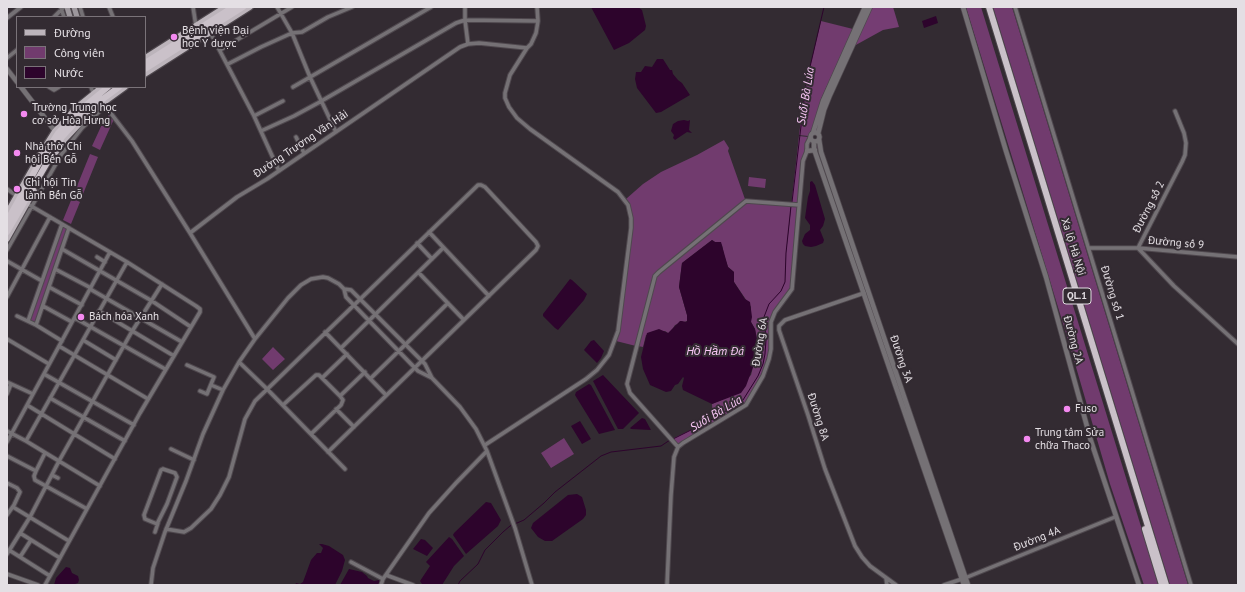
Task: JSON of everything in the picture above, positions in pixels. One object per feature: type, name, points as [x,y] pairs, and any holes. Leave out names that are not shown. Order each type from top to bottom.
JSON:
[{"type":"highway","points":[[146,62],[196,28],[233,7]]},
{"type":"highway","points":[[146,68],[210,31],[243,7]]},
{"type":"highway","name":"Xa lộ Hà Nội","points":[[985,7],[1162,585]]},
{"type":"highway","name":"Xa lộ Hà Nội","points":[[989,7],[1166,585]]},
{"type":"highway","points":[[7,221],[24,187],[58,133],[80,110],[105,94]]},
{"type":"highway","points":[[7,232],[27,204],[62,137],[77,120],[105,94]]},
{"type":"main road","points":[[146,57],[196,28],[225,7]]},
{"type":"main road","points":[[146,73],[210,31],[250,7]]},
{"type":"main road","points":[[63,8],[69,16]]},
{"type":"main road","points":[[7,213],[16,196],[24,187],[54,129],[76,108],[105,94],[122,88]]},
{"type":"main road","points":[[7,239],[27,204],[67,141],[105,94]]},
{"type":"street","points":[[7,18],[21,7]]},
{"type":"street","points":[[108,7],[112,16]]},
{"type":"street","points":[[193,7],[196,28]]},
{"type":"street","points":[[277,7],[292,33],[321,102],[336,132]]},
{"type":"street","points":[[220,50],[292,7]]},
{"type":"street","points":[[228,64],[292,33],[302,32],[328,17],[352,7]]},
{"type":"street","points":[[292,87],[431,7]]},
{"type":"street","points":[[465,7],[468,44],[527,48]]},
{"type":"street","points":[[485,445],[586,379],[597,370],[609,355],[618,332],[631,228],[631,218],[628,205],[618,192],[530,129],[517,118],[509,107],[505,98],[510,75],[531,44],[536,33],[538,20],[537,7]]},
{"type":"street","name":"Đường 3A","points":[[864,7],[854,36],[828,99],[817,135],[821,152],[866,292],[964,585]]},
{"type":"street","name":"Đường 3A","points":[[854,36],[870,7]]},
{"type":"street","name":"Đường 2A","points":[[963,7],[1006,151],[1046,277],[1090,440],[1139,585]]},
{"type":"street","name":"Đường số 1","points":[[1015,7],[1191,585]]},
{"type":"street","points":[[55,16],[63,8]]},
{"type":"street","points":[[261,131],[321,102],[446,28],[465,20],[538,20]]},
{"type":"street","points":[[210,31],[254,116],[279,171]]},
{"type":"street","name":"Đường Trương Văn Hải","points":[[190,233],[237,197],[279,171],[460,47],[468,44]]},
{"type":"street","points":[[7,58],[16,51]]},
{"type":"street","points":[[7,69],[16,81]]},
{"type":"street","points":[[93,88],[105,94],[132,141],[255,339]]},
{"type":"street","points":[[23,89],[54,129]]},
{"type":"street","points":[[254,116],[283,101]]},
{"type":"street","name":"Đường số 2","points":[[1175,111],[1184,133],[1186,143],[1185,155],[1138,248],[1174,286],[1238,344]]},
{"type":"street","points":[[812,140],[811,134],[817,135]]},
{"type":"street","points":[[812,140],[817,135]]},
{"type":"street","points":[[296,137],[304,153]]},
{"type":"street","name":"Đường 3A","points":[[812,140],[866,292]]},
{"type":"street","name":"Đường 6A","points":[[676,446],[742,409],[751,398],[763,376],[771,349],[770,322],[774,312],[792,290],[797,205],[807,144],[812,140]]},
{"type":"street","points":[[807,151],[815,150]]},
{"type":"street","points":[[166,529],[184,532],[191,528],[211,509],[225,486],[231,471],[245,419],[255,401],[267,388],[478,185],[485,187],[536,242],[538,246],[536,250],[328,452]]},
{"type":"street","points":[[7,189],[16,196]]},
{"type":"street","points":[[667,585],[674,457],[676,446],[630,393],[627,384],[656,276],[745,202],[750,200],[797,205]]},
{"type":"street","points":[[7,250],[27,204],[127,262],[200,309],[200,312],[165,369],[45,585]]},
{"type":"street","points":[[7,297],[50,217]]},
{"type":"street","points":[[28,321],[62,224]]},
{"type":"street","points":[[36,325],[69,228]]},
{"type":"street","points":[[428,232],[489,296]]},
{"type":"street","points":[[417,243],[432,259]]},
{"type":"street","points":[[341,348],[443,248]]},
{"type":"street","name":"Đường số 9","points":[[1089,248],[1138,248],[1238,257]]},
{"type":"street","points":[[62,249],[152,301],[191,327]]},
{"type":"street","points":[[7,442],[9,432],[27,405],[110,252]]},
{"type":"street","points":[[97,257],[105,262]]},
{"type":"street","points":[[7,261],[42,281]]},
{"type":"street","points":[[26,441],[127,262]]},
{"type":"street","points":[[55,269],[182,342]]},
{"type":"street","points":[[419,273],[464,320]]},
{"type":"street","points":[[151,585],[153,568],[166,529],[203,434],[223,390],[239,362],[255,339],[296,290],[307,281],[323,277],[334,281],[344,289],[351,290],[360,298],[425,364],[432,378],[466,414],[485,445],[513,522],[532,585]]},
{"type":"street","points":[[50,576],[20,557],[8,552],[30,517],[59,461],[125,346],[132,331],[142,318],[162,284]]},
{"type":"street","points":[[49,287],[82,305]]},
{"type":"street","points":[[344,289],[346,297],[353,305],[414,368],[432,378]]},
{"type":"street","name":"Đường 8A","points":[[866,292],[785,320],[779,326],[779,330],[825,469],[855,546],[866,562],[896,585]]},
{"type":"street","points":[[371,378],[448,303]]},
{"type":"street","points":[[43,306],[72,322]]},
{"type":"street","points":[[99,311],[174,356]]},
{"type":"street","points":[[17,316],[36,325],[62,341]]},
{"type":"street","points":[[75,318],[165,369]]},
{"type":"street","points":[[325,332],[386,395]]},
{"type":"street","points":[[7,339],[49,364]]},
{"type":"street","points":[[83,340],[116,360]]},
{"type":"street","points":[[59,346],[148,399]]},
{"type":"street","points":[[322,378],[347,354]]},
{"type":"street","points":[[239,362],[267,388],[345,469]]},
{"type":"street","points":[[418,371],[425,364]]},
{"type":"street","points":[[187,365],[213,376],[214,378],[207,394],[200,391]]},
{"type":"street","points":[[340,396],[365,372]]},
{"type":"street","points":[[44,374],[134,425]]},
{"type":"street","points":[[283,405],[316,375],[322,378],[340,396],[343,403],[311,434]]},
{"type":"street","points":[[7,382],[33,394]]},
{"type":"street","points":[[7,394],[11,384]]},
{"type":"street","points":[[211,385],[223,390]]},
{"type":"street","points":[[50,398],[125,441]]},
{"type":"street","points":[[27,405],[115,459]]},
{"type":"street","points":[[336,410],[354,427]]},
{"type":"street","points":[[9,432],[100,486]]},
{"type":"street","points":[[171,449],[194,460]]},
{"type":"street","points":[[381,585],[383,579],[429,513],[456,482],[487,451]]},
{"type":"street","points":[[45,452],[34,476],[35,480],[87,509]]},
{"type":"street","points":[[7,456],[36,471]]},
{"type":"street","points":[[155,532],[177,477],[175,473],[163,469],[161,470],[144,515],[145,519],[158,523]]},
{"type":"street","points":[[52,474],[58,478]]},
{"type":"street","points":[[7,483],[19,490],[20,495],[7,515]]},
{"type":"street","points":[[167,504],[176,506]]},
{"type":"street","points":[[13,507],[69,541]]},
{"type":"street","name":"Đường 4A","points":[[944,585],[963,579],[1115,517]]},
{"type":"street","points":[[20,533],[60,558]]},
{"type":"street","points":[[20,557],[31,540]]},
{"type":"street","points":[[351,562],[383,579]]},
{"type":"street","points":[[7,574],[38,585]]},
{"type":"street","points":[[386,575],[413,585]]},
{"type":"street","points":[[886,578],[887,585]]},
{"type":"street","name":"Đường 3A","points":[[963,579],[968,585]]},
{"type":"green space","points":[[966,7],[981,7],[1159,585],[1144,585],[1110,484],[1069,343]]},
{"type":"green space","points":[[993,7],[1012,7],[1188,585],[1170,585]]},
{"type":"green space","points":[[821,21],[853,29],[821,99],[812,132],[808,136],[799,135],[806,84]]},
{"type":"green space","points":[[110,114],[114,119],[100,150],[92,146],[104,120]]},
{"type":"green space","points":[[724,140],[729,148],[728,151],[746,202],[791,206],[786,253],[785,282],[781,291],[764,317],[766,340],[763,364],[758,376],[743,400],[713,419],[712,404],[730,396],[751,375],[759,350],[755,329],[751,322],[751,307],[734,282],[734,272],[728,267],[722,245],[719,242],[712,240],[682,263],[679,287],[687,315],[687,321],[675,325],[670,333],[665,331],[646,335],[643,347],[638,346],[658,271],[636,346],[616,341],[619,331],[632,218],[626,199],[643,184],[661,172]]},
{"type":"green space","points":[[816,143],[818,143],[818,147],[863,280],[861,280],[816,149]]},
{"type":"green space","points":[[90,154],[98,157],[83,194],[75,191]]},
{"type":"green space","points":[[749,177],[766,179],[765,188],[748,186]]},
{"type":"green space","points":[[72,198],[80,202],[71,224],[63,220]]},
{"type":"green space","points":[[63,226],[68,229],[35,324],[29,320]]},
{"type":"green space","points":[[273,347],[285,359],[273,370],[262,359]]},
{"type":"green space","points":[[564,438],[574,454],[551,468],[541,453]]},
{"type":"shaded area","points":[[872,7],[893,7],[899,27],[883,30],[854,46]]},
{"type":"shaded area","points":[[799,136],[808,137],[811,142],[806,151],[798,204],[791,289],[774,312],[770,321],[770,349],[765,368],[746,404],[678,446],[672,439],[713,419],[743,400],[758,376],[763,364],[766,340],[764,317],[769,304],[781,291],[785,282],[786,253]]},
{"type":"water","points":[[591,7],[638,7],[642,10],[646,26],[645,30],[629,43],[614,50]]},
{"type":"water","points":[[936,16],[938,23],[924,28],[922,21]]},
{"type":"water","points":[[657,59],[663,59],[690,95],[661,112],[656,113],[637,88],[635,79],[636,72],[641,72],[645,66],[652,67]]},
{"type":"water","points":[[684,120],[690,120],[689,130],[692,133],[687,132],[675,140],[671,131],[673,124]]},
{"type":"water","points":[[812,181],[815,185],[825,219],[820,230],[824,240],[823,243],[811,247],[805,246],[802,241],[805,234],[810,230],[810,225],[805,218],[810,191],[810,182]]},
{"type":"water","name":"Hồ Hầm Đá","points":[[712,240],[715,242],[721,242],[728,267],[734,272],[734,282],[745,299],[750,302],[752,317],[751,322],[755,329],[759,350],[757,360],[746,386],[741,393],[712,404],[683,390],[683,377],[671,391],[666,392],[650,385],[643,369],[641,357],[647,333],[659,329],[668,333],[680,321],[687,321],[687,315],[679,287],[682,263]]},
{"type":"water","points":[[570,279],[587,294],[584,300],[558,330],[543,316],[543,314]]},
{"type":"water","points":[[594,340],[604,351],[597,363],[584,350],[591,341]]},
{"type":"water","points":[[603,375],[639,413],[623,429],[618,429],[593,381]]},
{"type":"water","points":[[589,384],[591,385],[615,430],[599,434],[575,395],[576,392]]},
{"type":"water","points":[[642,418],[645,419],[651,430],[630,428]]},
{"type":"water","points":[[580,421],[591,439],[582,444],[571,426]]},
{"type":"water","points":[[577,494],[582,497],[586,510],[586,515],[583,519],[552,541],[545,541],[538,537],[531,528],[533,523],[568,495]]},
{"type":"water","points":[[486,502],[491,503],[501,520],[498,526],[466,554],[453,535]]},
{"type":"water","points":[[449,537],[464,556],[454,566],[442,585],[422,584],[420,581],[430,566],[426,562]]},
{"type":"water","points":[[421,539],[425,540],[433,548],[427,556],[413,549]]},
{"type":"water","points":[[319,544],[329,546],[343,555],[345,560],[342,571],[335,585],[295,585],[296,583],[300,584],[303,582],[311,560],[317,553],[321,553],[323,548]]},
{"type":"water","points":[[66,567],[70,568],[72,573],[78,576],[78,583],[72,585],[54,585],[56,578]]},
{"type":"water","points":[[349,569],[362,572],[374,581],[379,580],[379,585],[340,585]]},
{"type":"waterway","name":"Suối Bà Lúa","points":[[792,202],[806,84],[824,7]]},
{"type":"waterway","name":"Suối Bà Lúa","points":[[673,439],[713,419],[743,400],[758,376],[765,354],[766,340],[764,317],[769,304],[781,291],[785,282],[786,253],[791,206]]},
{"type":"waterway","name":"Suối Bà Lúa","points":[[458,585],[460,581],[478,564],[485,550],[503,532],[510,526],[524,520],[555,492],[601,456],[611,452],[661,446],[670,440]]},
{"type":"place","name":"Bệnh viện Đại học Y dược","points":[[174,37]]},
{"type":"place","name":"Trường Trung học cơ sở Hòa Hưng","points":[[24,114]]},
{"type":"place","name":"Nhà thờ Chi hội Bến Gỗ","points":[[17,153]]},
{"type":"place","name":"Chi hội Tin lành Bến Gỗ","points":[[17,189]]},
{"type":"place","name":"Bách hóa Xanh","points":[[81,317]]},
{"type":"place","name":"Fuso","points":[[1067,409]]},
{"type":"place","name":"Trung tâm Sửa chữa Thaco","points":[[1027,439]]}]
